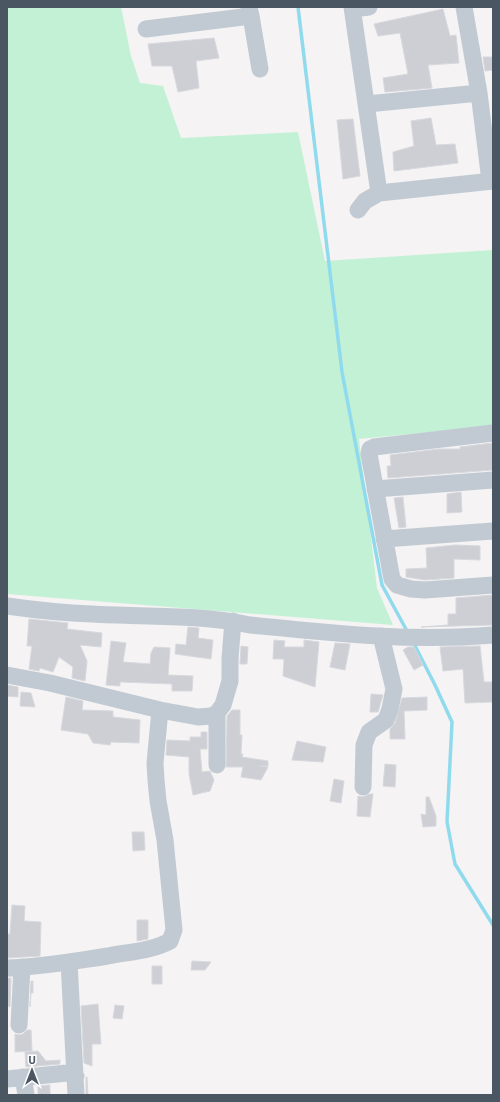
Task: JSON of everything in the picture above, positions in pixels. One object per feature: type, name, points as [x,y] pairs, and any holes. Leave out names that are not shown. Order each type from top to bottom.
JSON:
[{"type":"street","points":[[358,210],[365,201],[379,193],[492,181],[464,7]]},
{"type":"street","points":[[358,8],[367,104],[379,193]]},
{"type":"street","points":[[146,29],[250,12],[260,69]]},
{"type":"street","points":[[367,104],[479,93]]},
{"type":"street","points":[[493,433],[379,446],[370,449],[369,454],[392,579],[397,585],[404,588],[425,590],[493,585]]},
{"type":"street","points":[[375,489],[493,480]]},
{"type":"street","points":[[384,539],[493,531]]},
{"type":"street","points":[[7,606],[92,614],[233,621],[265,626],[385,636],[437,637],[493,634]]},
{"type":"street","points":[[7,675],[50,683],[160,710],[198,717],[211,716],[217,713],[223,705],[230,681],[233,621]]},
{"type":"street","points":[[364,787],[364,745],[369,732],[386,720],[389,715],[394,689],[385,636]]},
{"type":"street","points":[[19,1025],[15,968],[69,962],[156,947],[170,941],[173,936],[174,930],[165,840],[158,801],[155,769],[160,710]]},
{"type":"street","points":[[217,713],[217,765]]},
{"type":"street","points":[[69,962],[76,1095]]},
{"type":"street","points":[[26,1095],[15,1078],[67,1073],[76,1076]]},
{"type":"green space","points":[[7,7],[121,7],[131,56],[140,83],[163,86],[181,138],[298,132],[325,261],[493,250],[493,426],[359,439],[377,588],[393,625],[7,594]]},
{"type":"building","points":[[443,9],[450,36],[456,35],[459,63],[428,65],[432,88],[385,92],[383,78],[408,74],[400,33],[378,36],[374,24]]},
{"type":"building","points":[[214,38],[219,58],[196,61],[199,88],[178,92],[172,66],[152,66],[148,44]]},
{"type":"building","points":[[483,57],[493,57],[493,70],[485,71]]},
{"type":"building","points":[[431,118],[436,145],[455,144],[458,163],[394,171],[393,152],[414,146],[411,121]]},
{"type":"building","points":[[353,119],[360,176],[343,179],[337,120]]},
{"type":"building","points":[[493,443],[493,470],[388,478],[387,466],[391,466],[390,455],[439,449],[460,449],[460,447]]},
{"type":"building","points":[[461,492],[462,512],[447,513],[447,494]]},
{"type":"building","points":[[403,497],[406,527],[399,528],[394,498]]},
{"type":"building","points":[[455,545],[480,546],[480,560],[454,559],[454,578],[425,580],[406,577],[406,569],[427,568],[426,548]]},
{"type":"building","points":[[493,595],[493,625],[421,627],[448,625],[448,614],[456,614],[456,598]]},
{"type":"building","points":[[29,619],[68,623],[67,629],[102,633],[101,647],[80,645],[87,661],[85,681],[72,678],[73,667],[59,657],[53,672],[40,668],[39,671],[29,669],[32,646],[27,646]]},
{"type":"building","points":[[188,627],[199,628],[198,638],[213,640],[211,659],[175,654],[176,644],[186,645]]},
{"type":"building","points":[[274,640],[285,641],[284,647],[304,647],[304,640],[319,642],[315,687],[283,676],[284,659],[273,659]]},
{"type":"building","points":[[111,641],[126,643],[123,662],[150,664],[151,653],[154,647],[170,648],[168,675],[193,676],[192,691],[172,691],[172,684],[120,682],[120,686],[106,685]]},
{"type":"building","points":[[335,643],[350,644],[345,670],[330,667]]},
{"type":"building","points":[[241,646],[248,647],[247,664],[240,664]]},
{"type":"building","points":[[480,646],[484,682],[493,682],[493,702],[465,703],[463,669],[443,671],[440,647]]},
{"type":"building","points":[[408,647],[414,647],[423,665],[414,670],[403,650]]},
{"type":"building","points":[[7,685],[18,687],[18,697],[7,696]]},
{"type":"building","points":[[21,692],[31,693],[35,707],[20,706]]},
{"type":"building","points":[[371,694],[383,695],[378,712],[370,712]]},
{"type":"building","points":[[66,697],[83,701],[82,710],[113,711],[113,717],[140,720],[139,743],[111,742],[110,745],[93,743],[88,734],[61,730]]},
{"type":"building","points":[[427,697],[427,710],[404,711],[405,739],[390,739],[390,729],[395,723],[402,698]]},
{"type":"building","points":[[232,710],[240,710],[242,757],[268,761],[268,766],[260,766],[268,767],[261,780],[241,777],[243,767],[226,767],[227,716]]},
{"type":"building","points":[[201,732],[207,732],[207,749],[200,749],[202,772],[210,771],[214,780],[210,791],[193,795],[189,774],[189,757],[166,755],[167,740],[190,741],[190,737],[201,737]]},
{"type":"building","points":[[297,741],[326,747],[323,762],[292,760]]},
{"type":"building","points":[[385,764],[396,765],[395,787],[383,786]]},
{"type":"building","points":[[334,779],[344,781],[341,803],[330,801]]},
{"type":"building","points":[[373,794],[370,817],[357,816],[358,796],[363,797]]},
{"type":"building","points":[[426,797],[429,797],[436,816],[436,826],[423,827],[421,814],[426,815]]},
{"type":"building","points":[[132,832],[144,832],[145,850],[133,851]]},
{"type":"building","points":[[12,905],[25,906],[24,921],[41,922],[40,956],[7,958],[7,934],[10,934]]},
{"type":"building","points":[[137,920],[148,920],[148,939],[137,941]]},
{"type":"building","points":[[192,961],[211,962],[205,970],[191,970]]},
{"type":"building","points":[[152,966],[162,966],[162,984],[152,984]]},
{"type":"building","points":[[7,978],[11,978],[10,1007],[8,1006]]},
{"type":"building","points":[[31,981],[33,981],[33,993],[31,993],[30,1007]]},
{"type":"building","points":[[98,1004],[101,1044],[92,1044],[92,1066],[84,1063],[81,1006]]},
{"type":"building","points":[[115,1005],[124,1006],[122,1019],[113,1018]]},
{"type":"building","points":[[27,1030],[31,1030],[32,1051],[15,1052],[15,1034],[23,1034]]},
{"type":"building","points":[[38,1051],[46,1061],[60,1060],[60,1064],[26,1067],[25,1052]]},
{"type":"building","points":[[87,1077],[88,1095],[86,1095]]},
{"type":"building","points":[[50,1085],[50,1095],[38,1095],[38,1086]]},
{"type":"waterway","points":[[298,7],[342,372],[382,585],[407,631]]},
{"type":"waterway","points":[[413,642],[452,722],[447,822],[455,864],[493,925]]}]
